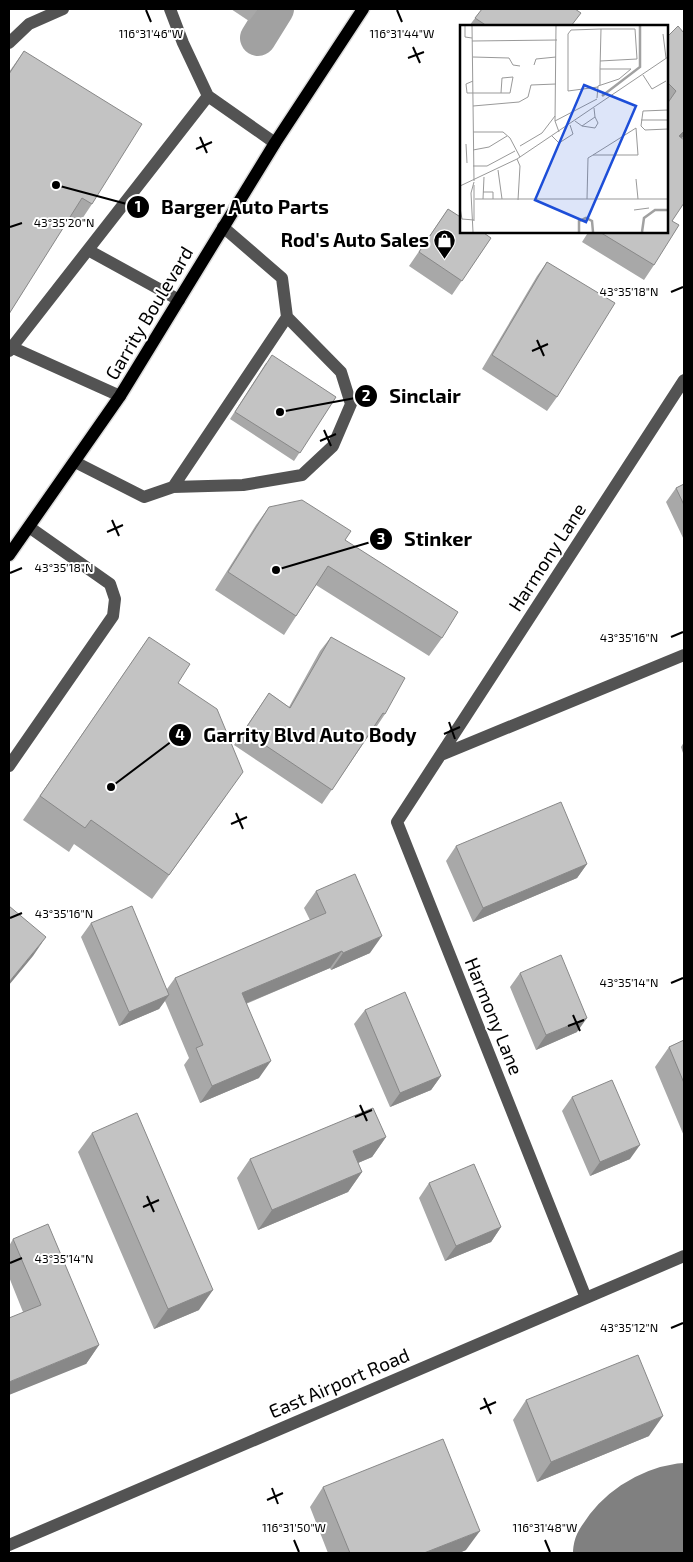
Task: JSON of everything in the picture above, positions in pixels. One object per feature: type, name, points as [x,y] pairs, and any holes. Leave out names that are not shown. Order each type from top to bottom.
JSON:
[{"type":"main road","name":"Garrity Boulevard","points":[[9,555],[120,396],[275,143],[363,9]]},
{"type":"street","points":[[9,43],[29,24],[63,9]]},
{"type":"street","points":[[170,9],[183,43],[208,96],[275,143]]},
{"type":"street","points":[[120,396],[10,349],[208,96]]},
{"type":"street","points":[[75,462],[144,497],[174,487],[243,485],[302,474],[333,446],[351,404],[341,372],[287,317],[282,278],[224,227]]},
{"type":"street","points":[[88,250],[179,300]]},
{"type":"street","points":[[174,487],[287,317]]},
{"type":"street","name":"Harmony Lane","points":[[586,1298],[397,822],[684,380]]},
{"type":"street","points":[[9,766],[113,616],[115,599],[110,584],[29,526]]},
{"type":"street","points":[[442,755],[684,655]]},
{"type":"street","name":"East Airport Road","points":[[9,1545],[684,1256]]},
{"type":"building","points":[[482,9],[575,9],[581,13],[572,25],[486,25],[475,18]]},
{"type":"building","points":[[678,26],[684,33],[684,131],[679,136],[684,140],[684,203],[672,221],[679,225],[654,265],[600,232],[668,232],[668,103],[676,91],[668,83],[668,36]]},
{"type":"building","points":[[24,51],[142,124],[92,204],[82,198],[9,314],[9,74]]},
{"type":"building","name":"Rod's Auto Sales","points":[[448,209],[460,217],[460,232],[482,232],[491,238],[462,281],[419,252]]},
{"type":"building","points":[[547,262],[615,303],[557,397],[492,355]]},
{"type":"building","points":[[272,355],[336,397],[300,453],[235,412]]},
{"type":"building","points":[[684,484],[684,505],[676,488]]},
{"type":"building","points":[[302,500],[351,531],[345,540],[458,612],[442,638],[328,566],[296,616],[228,572],[269,507]]},
{"type":"building","points":[[149,637],[190,664],[178,683],[217,709],[243,772],[169,875],[91,820],[85,828],[40,796]]},
{"type":"building","points":[[331,637],[405,678],[385,714],[383,713],[332,790],[244,731],[269,693],[290,708]]},
{"type":"building","points":[[561,802],[587,864],[483,908],[456,846]]},
{"type":"building","points":[[355,874],[382,936],[242,993],[271,1061],[212,1086],[196,1048],[203,1045],[175,978],[326,913],[316,891]]},
{"type":"building","points":[[9,906],[46,937],[9,982]]},
{"type":"building","points":[[132,906],[169,995],[129,1012],[91,923]]},
{"type":"building","points":[[561,955],[587,1018],[546,1035],[520,973]]},
{"type":"building","points":[[405,992],[441,1076],[400,1093],[365,1010]]},
{"type":"building","points":[[684,1040],[684,1083],[669,1047]]},
{"type":"building","points":[[612,1080],[640,1145],[600,1162],[572,1097]]},
{"type":"building","points":[[373,1108],[386,1137],[353,1151],[362,1172],[272,1210],[250,1159]]},
{"type":"building","points":[[137,1113],[213,1290],[168,1309],[92,1133]]},
{"type":"building","points":[[474,1164],[501,1227],[456,1246],[429,1183]]},
{"type":"building","points":[[48,1224],[99,1345],[9,1382],[9,1318],[41,1305],[13,1239]]},
{"type":"building","points":[[638,1355],[663,1416],[551,1462],[526,1400]]},
{"type":"building","points":[[443,1439],[480,1531],[424,1553],[350,1553],[323,1487]]},
{"type":"waterway","points":[[258,38],[276,9]]},
{"type":"taxiway","points":[[619,1553],[631,1537],[655,1518],[684,1509]]},
{"type":"place","name":"Barger Auto Parts","points":[[56,185]]},
{"type":"place","name":"Rod's Auto Sales","points":[[445,259]]},
{"type":"place","name":"Sinclair","points":[[280,412]]},
{"type":"place","name":"Stinker","points":[[276,570]]},
{"type":"place","name":"Garrity Blvd Auto Body","points":[[111,787]]}]
